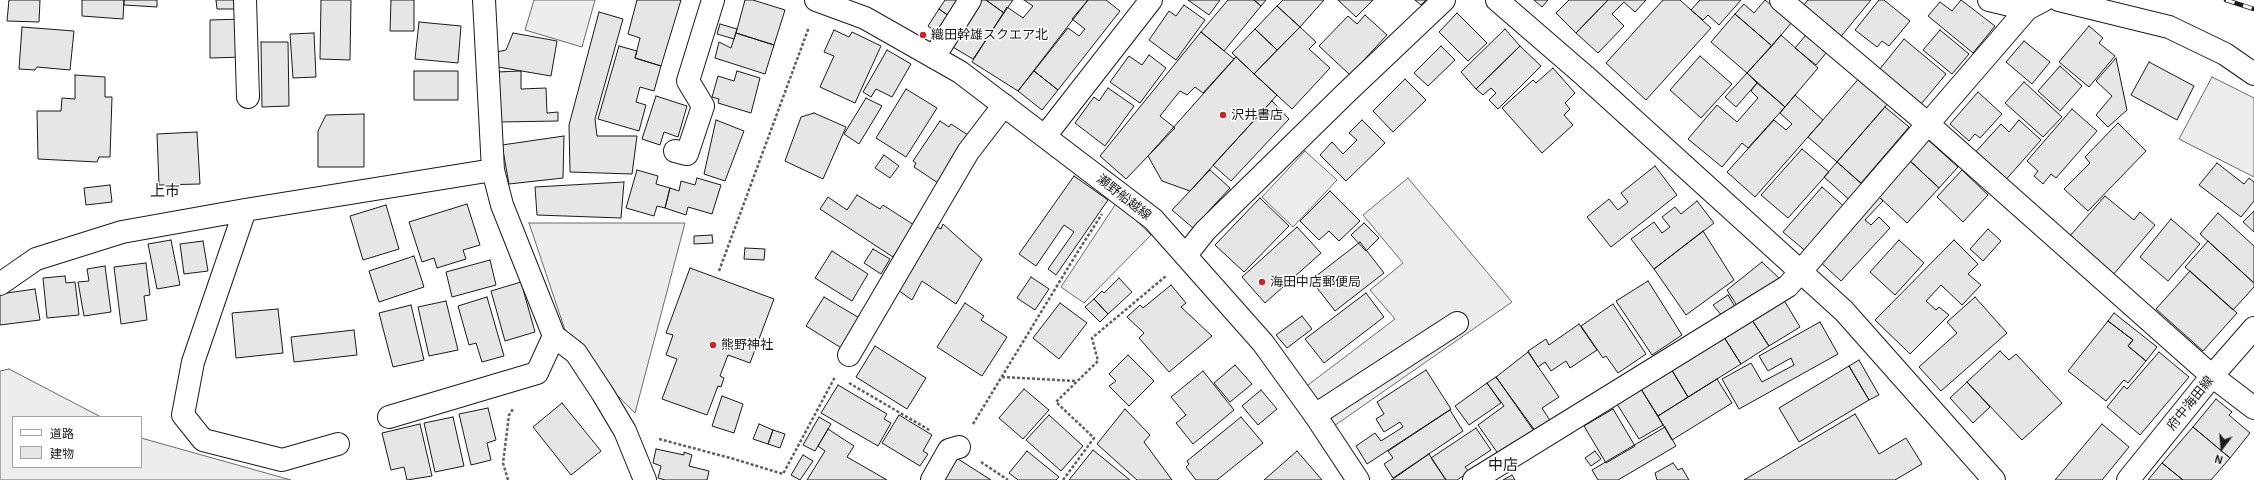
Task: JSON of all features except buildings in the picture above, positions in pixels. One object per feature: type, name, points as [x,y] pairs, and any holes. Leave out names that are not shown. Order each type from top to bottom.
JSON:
[{"type":"street","points":[[245,0],[248,97]]},
{"type":"street","points":[[484,0],[493,170],[502,205],[554,336],[576,353],[626,431],[645,480]]},
{"type":"street","points":[[675,151],[687,154],[703,106],[688,80],[713,0]]},
{"type":"street","points":[[934,57],[970,0]]},
{"type":"street","points":[[1045,136],[1151,0]]},
{"type":"street","points":[[1187,257],[1205,231],[1444,0]]},
{"type":"street","points":[[1497,0],[1585,76],[1844,311],[1994,480]]},
{"type":"street","points":[[1781,0],[1928,124],[2212,376],[2254,408]]},
{"type":"street","points":[[1989,0],[2036,4]]},
{"type":"street","points":[[2059,0],[2169,27],[2225,54],[2254,74]]},
{"type":"street","name":"瀬野船越線","points":[[817,1],[865,18],[960,72],[1118,191],[1152,219],[1263,343],[1315,415],[1358,480]]},
{"type":"street","points":[[1474,480],[1788,286],[1928,124],[2036,4]]},
{"type":"street","points":[[849,355],[968,152],[1004,106]]},
{"type":"street","points":[[0,284],[36,259],[122,232],[245,210],[493,170]]},
{"type":"street","points":[[245,210],[193,362],[183,415],[203,440],[282,460],[338,444]]},
{"type":"street","points":[[1315,415],[1457,324]]},
{"type":"street","name":"府中海田線","points":[[2128,480],[2212,376],[2254,328]]},
{"type":"street","points":[[389,417],[537,373],[554,336]]},
{"type":"street","points":[[932,480],[949,450],[959,447]]},
{"type":"path","points":[[719,271],[817,1]]},
{"type":"path","points":[[959,447],[1077,253],[1118,191]]},
{"type":"path","points":[[1063,480],[1094,438],[1056,402],[1098,361],[1092,338],[1187,257]]},
{"type":"path","points":[[508,480],[503,463],[509,416],[537,373]]},
{"type":"path","points":[[626,431],[734,458],[783,474],[836,375],[959,447],[1008,480]]},
{"type":"path","points":[[1001,377],[1077,381]]},
{"type":"shaded area","points":[[534,0],[595,0],[582,47],[525,30]]},
{"type":"shaded area","points":[[2212,77],[2254,98],[2254,177],[2179,139]]},
{"type":"shaded area","points":[[1305,151],[1337,180],[1293,227],[1262,197]]},
{"type":"shaded area","points":[[1408,178],[1512,302],[1334,426],[1304,388],[1395,319],[1370,290],[1403,263],[1363,215]]},
{"type":"shaded area","points":[[1117,202],[1151,235],[1084,303],[1061,287]]},
{"type":"shaded area","points":[[529,223],[685,223],[635,413],[616,394],[565,330]]},
{"type":"shaded area","points":[[9,369],[99,416],[12,416],[12,468],[142,468],[142,438],[291,480],[0,480],[0,371]]},
{"type":"railway","points":[[2226,0],[2254,9]]},
{"type":"place","name":"織田幹雄スクエア北","points":[[923,35]]},
{"type":"place","name":"沢井書店","points":[[1223,115]]},
{"type":"place","name":"海田中店郵便局","points":[[1262,282]]},
{"type":"place","name":"熊野神社","points":[[713,345]]},
{"type":"district","name":"上市","points":[[165,191]]},
{"type":"district","name":"中店","points":[[1503,465]]}]
